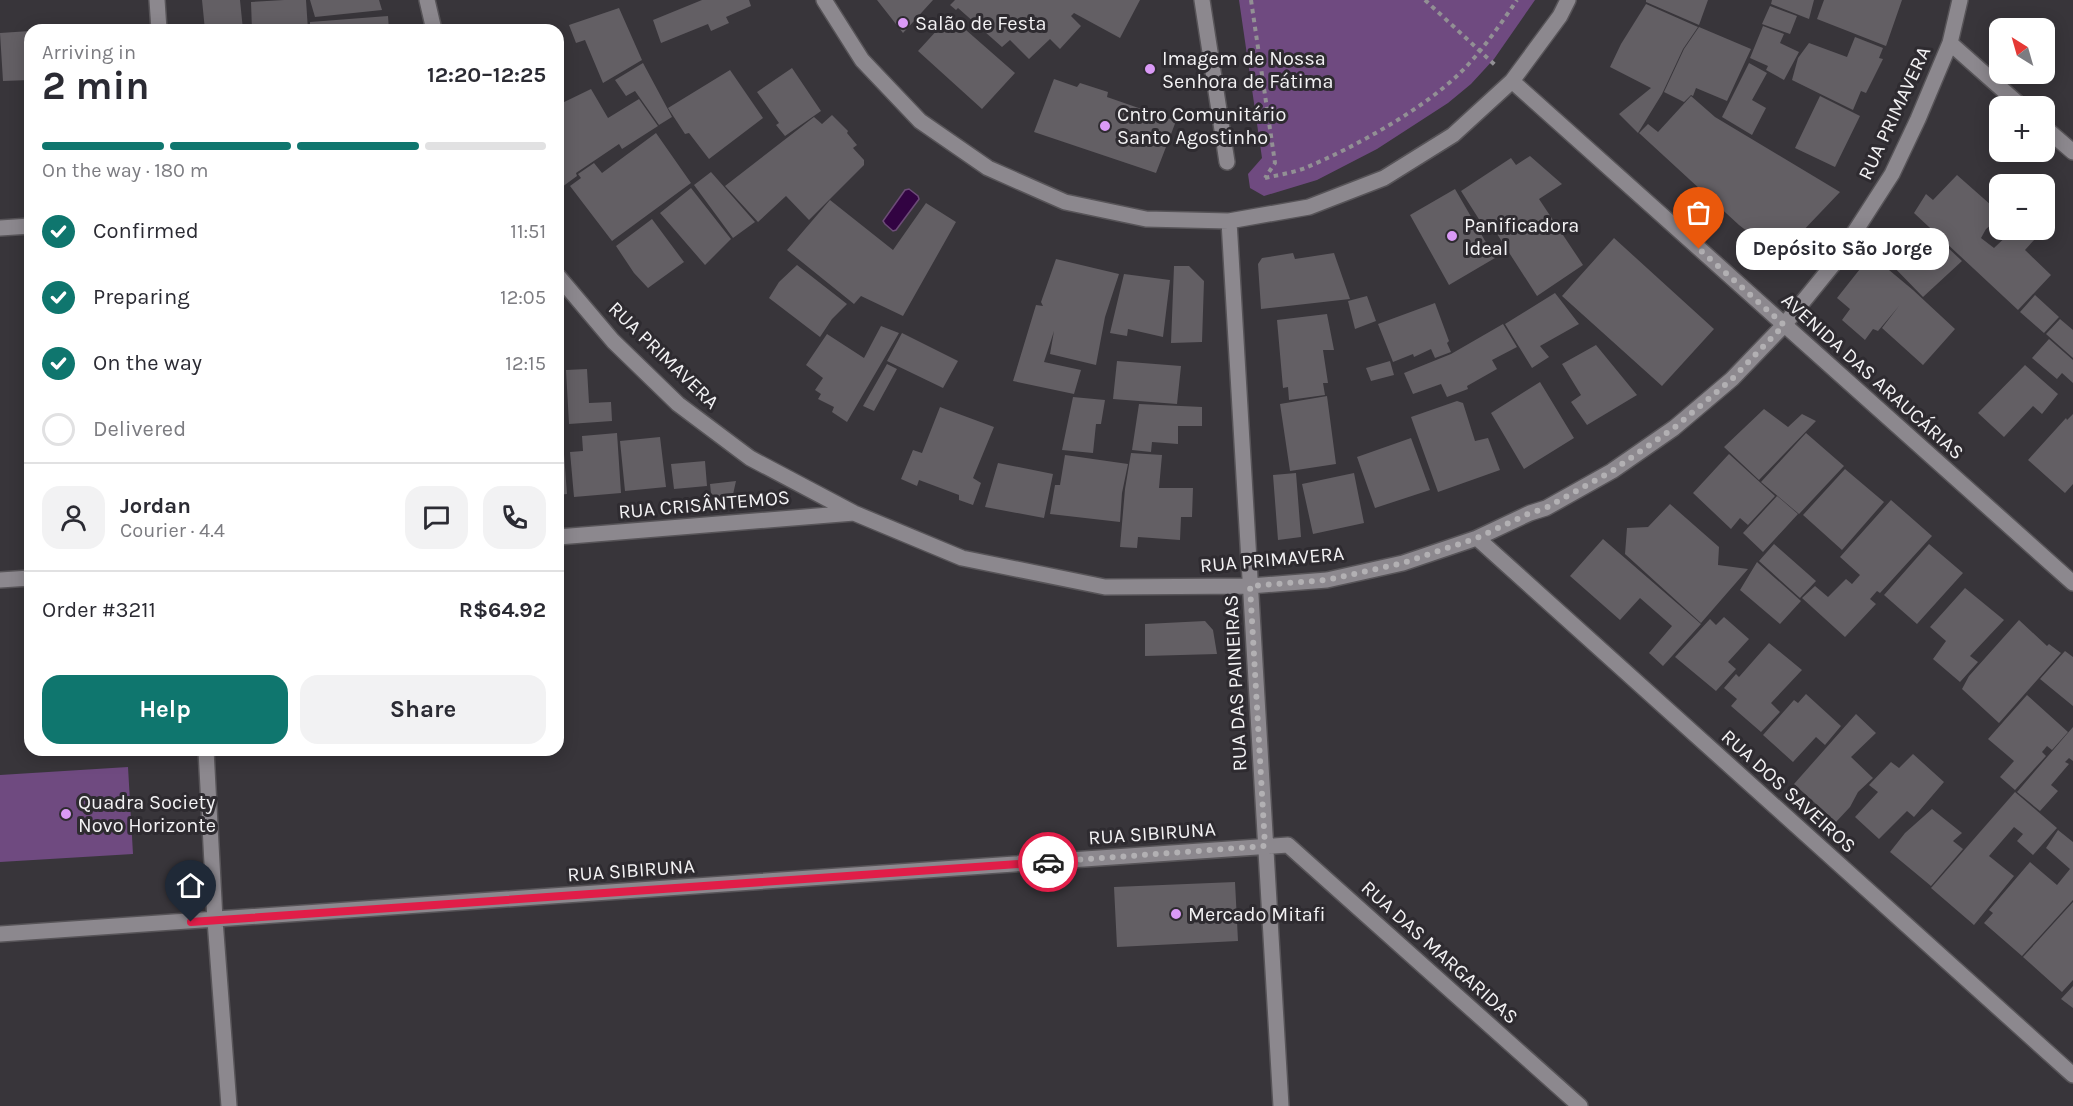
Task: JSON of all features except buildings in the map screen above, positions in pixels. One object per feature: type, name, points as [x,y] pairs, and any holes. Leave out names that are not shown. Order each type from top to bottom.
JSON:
[{"type":"street","points":[[157,0],[159,24]]},
{"type":"street","points":[[427,0],[433,24]]},
{"type":"street","points":[[824,0],[862,60],[920,121],[988,168],[1065,202],[1146,219],[1229,221],[1309,207],[1384,178],[1453,135],[1512,81],[1560,16],[1568,0]]},
{"type":"street","points":[[1202,0],[1227,162]]},
{"type":"street","name":"RUA PRIMAVERA","points":[[564,283],[613,341],[678,404],[750,458],[854,513],[962,558],[1104,587],[1250,586],[1327,580],[1403,563],[1477,538],[1546,508],[1612,471],[1674,428],[1732,379],[1784,325],[1836,261],[1892,174],[1950,43],[1960,0]]},
{"type":"street","points":[[1950,43],[2010,96]]},
{"type":"street","name":"AVENIDA DAS ARAUCÁRIAS","points":[[1512,81],[2073,583]]},
{"type":"street","points":[[2055,136],[2073,152]]},
{"type":"street","name":"RUA DAS PAINEIRAS","points":[[1229,221],[1281,1106]]},
{"type":"street","points":[[0,228],[24,226]]},
{"type":"street","name":"RUA CRISÂNTEMOS","points":[[564,537],[854,513]]},
{"type":"street","name":"RUA DOS SAVEIROS","points":[[1477,538],[2073,1075]]},
{"type":"street","points":[[0,580],[24,578]]},
{"type":"street","points":[[206,756],[215,920],[229,1106]]},
{"type":"street","name":"RUA DAS MARGARIDAS","points":[[1265,846],[1288,845],[1580,1106]]},
{"type":"street","name":"RUA SIBIRUNA","points":[[0,934],[1265,846]]},
{"type":"path","points":[[1251,0],[1275,163],[1265,178],[1302,169],[1366,137],[1428,99],[1460,73],[1517,0]]},
{"type":"path","points":[[1425,0],[1512,81]]},
{"type":"shaded area","points":[[1239,0],[1535,0],[1494,59],[1471,84],[1448,103],[1377,149],[1317,180],[1264,196],[1250,188],[1248,174],[1262,158]]},
{"type":"shaded area","points":[[909,189],[919,199],[893,231],[883,221],[905,190]]},
{"type":"shaded area","name":"Quadra Society Novo Horizonte","points":[[128,767],[133,854],[0,862],[0,775]]},
{"type":"way so far","points":[[1048,862],[1265,846],[1250,586],[1327,580],[1403,563],[1477,538],[1563,499],[1612,471],[1674,428],[1732,379],[1784,325],[1699,249]]},
{"type":"place","name":"Salão de Festa","points":[[903,23]]},
{"type":"place","name":"Imagem de Nossa Senhora de Fátima","points":[[1150,69]]},
{"type":"place","name":"Cntro Comunitário Santo Agostinho","points":[[1105,126]]},
{"type":"place","name":"Panificadora Ideal","points":[[1452,236]]},
{"type":"place","name":"Depósito São Jorge","points":[[1699,249]]},
{"type":"place","name":"Quadra Society Novo Horizonte","points":[[66,814]]},
{"type":"place","name":"Mercado Mitafi","points":[[1176,914]]},
{"type":"route","points":[[191,922],[1048,862]]}]
